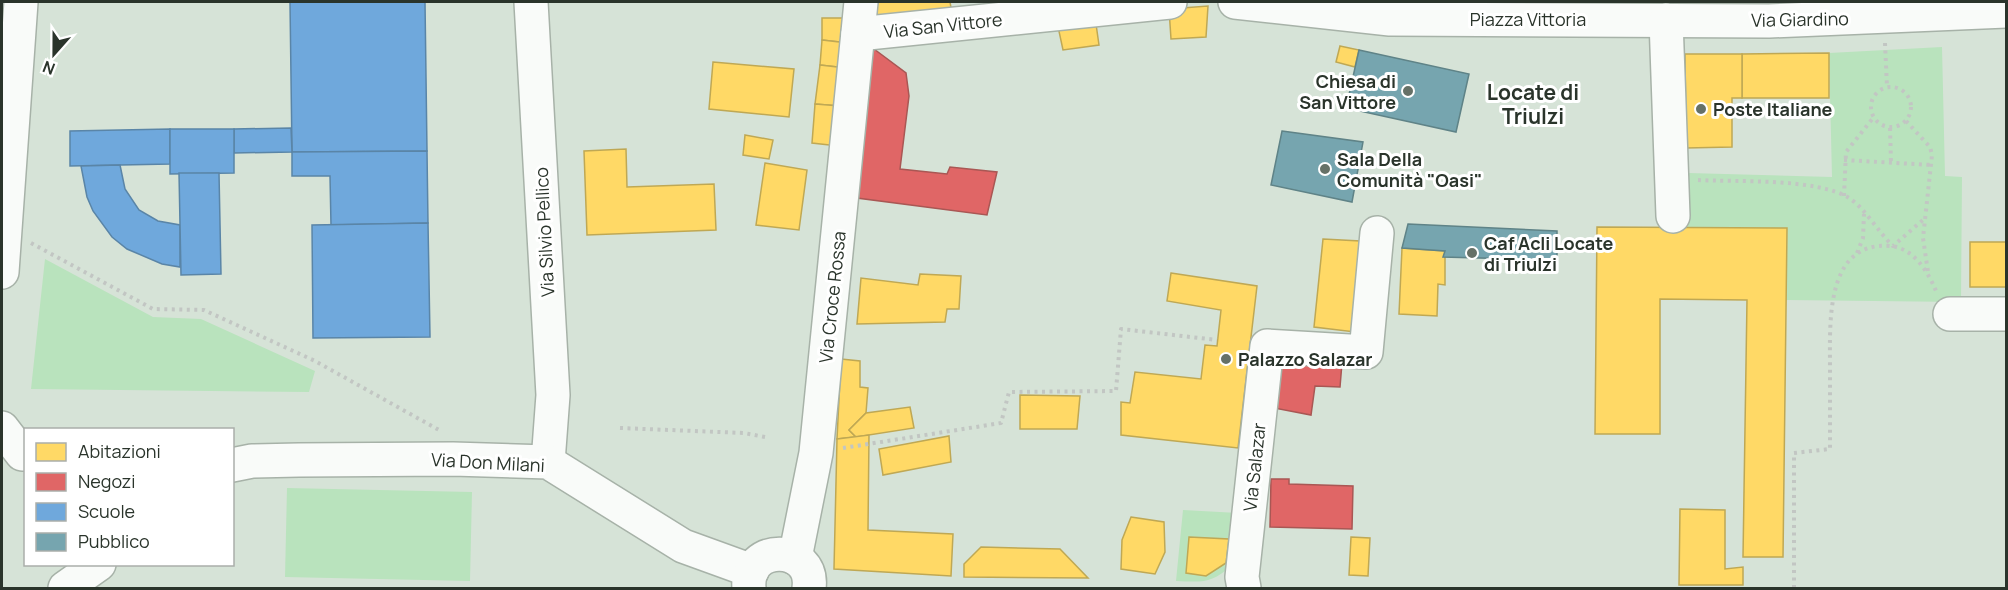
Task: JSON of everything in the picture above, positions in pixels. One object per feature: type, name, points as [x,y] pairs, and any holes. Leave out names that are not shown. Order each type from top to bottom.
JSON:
[{"type":"street","points":[[2,272],[21,2]]},
{"type":"street","name":"Via Silvio Pellico","points":[[531,2],[553,395],[548,462]]},
{"type":"street","name":"Via San Vittore","points":[[854,10],[1170,2]]},
{"type":"street","points":[[1235,2],[1390,10]]},
{"type":"street","name":"Via Croce Rossa","points":[[795,558],[816,453],[854,10]]},
{"type":"street","name":"Piazza Vittoria","points":[[1390,10],[1666,20]]},
{"type":"street","name":"Via Giardino","points":[[1666,20],[1769,21],[2007,11]]},
{"type":"street","points":[[1666,20],[1673,216]]},
{"type":"street","name":"Via Salazar","points":[[1244,588],[1242,577],[1267,346],[1365,352],[1377,232]]},
{"type":"street","points":[[1950,314],[2007,315]]},
{"type":"street","points":[[2,428],[16,454]]},
{"type":"street","name":"Via Don Milani","points":[[234,465],[252,461],[453,459],[548,462],[682,546],[750,580]]},
{"type":"street","points":[[750,580],[758,562],[776,554],[795,558],[808,573],[809,588]]},
{"type":"street","points":[[65,588],[76,566]]},
{"type":"street","points":[[65,588],[96,566]]},
{"type":"path","points":[[1884,17],[1887,87]]},
{"type":"path","points":[[1887,87],[1899,89],[1909,97],[1911,108],[1906,122],[1890,128],[1873,118],[1870,108],[1876,92],[1887,87]]},
{"type":"path","points":[[1844,196],[1844,160],[1852,142],[1873,118]]},
{"type":"path","points":[[1906,122],[1930,147],[1932,165],[1924,219],[1924,256],[1937,292],[1938,310],[1950,314]]},
{"type":"path","points":[[1890,128],[1892,162]]},
{"type":"path","points":[[1844,160],[1932,165]]},
{"type":"path","points":[[1673,178],[1815,186],[1844,196],[1893,246],[1914,256],[1929,273]]},
{"type":"path","points":[[1794,588],[1794,453],[1830,450],[1830,309],[1837,280],[1856,255],[1863,238],[1863,213]]},
{"type":"path","points":[[1856,255],[1869,246],[1893,246],[1924,219]]},
{"type":"path","points":[[4,236],[31,243],[153,309],[204,310],[315,361],[454,438],[453,459]]},
{"type":"path","points":[[875,441],[1001,423],[1009,392],[1116,391],[1121,328],[1218,340]]},
{"type":"path","points":[[620,428],[744,432],[765,437]]},
{"type":"green space","points":[[1942,47],[1945,176],[1962,177],[1961,302],[1786,300],[1787,228],[1686,227],[1688,173],[1832,177],[1829,53]]},
{"type":"green space","points":[[45,259],[153,317],[201,319],[315,371],[309,392],[31,389]]},
{"type":"green space","points":[[287,488],[472,492],[470,581],[285,577]]},
{"type":"green space","points":[[1183,510],[1238,513],[1232,565],[1212,579],[1176,581]]},
{"type":"building: Abitazioni","points":[[877,2],[950,2],[952,13],[875,20]]},
{"type":"building: Abitazioni","points":[[1208,6],[1206,37],[1171,39],[1169,9]]},
{"type":"building: Abitazioni","points":[[1095,17],[1099,45],[1063,50],[1057,22]]},
{"type":"building: Abitazioni","points":[[822,18],[851,18],[848,43],[822,40]]},
{"type":"building: Abitazioni","points":[[822,40],[848,43],[846,68],[820,65]]},
{"type":"building: Abitazioni","points":[[1340,46],[1359,50],[1355,67],[1336,62]]},
{"type":"building: Abitazioni","points":[[1829,53],[1829,98],[1742,98],[1742,54]]},
{"type":"building: Abitazioni","points":[[1685,54],[1742,54],[1742,98],[1732,98],[1732,147],[1686,148]]},
{"type":"building: Abitazioni","points":[[713,62],[794,69],[789,117],[709,109]]},
{"type":"building: Abitazioni","points":[[820,65],[846,68],[840,106],[815,104]]},
{"type":"building: Abitazioni","points":[[815,104],[840,106],[838,146],[812,143]]},
{"type":"building: Abitazioni","points":[[745,135],[773,140],[769,159],[743,155]]},
{"type":"building: Abitazioni","points":[[626,149],[627,187],[714,184],[716,230],[587,235],[584,151]]},
{"type":"building: Abitazioni","points":[[765,163],[807,170],[799,230],[756,225]]},
{"type":"building: Abitazioni","points":[[1597,227],[1787,228],[1783,557],[1743,557],[1747,300],[1660,299],[1660,434],[1595,434]]},
{"type":"building: Abitazioni","points":[[1323,239],[1360,241],[1355,332],[1314,327]]},
{"type":"building: Abitazioni","points":[[1970,242],[2006,242],[2006,287],[1970,287]]},
{"type":"building: Abitazioni","points":[[1402,248],[1445,251],[1445,285],[1438,284],[1437,316],[1399,314]]},
{"type":"building: Abitazioni","name":"Palazzo Salazar","points":[[1171,273],[1257,286],[1238,448],[1121,435],[1121,402],[1130,403],[1135,372],[1201,379],[1205,345],[1217,346],[1221,310],[1167,301]]},
{"type":"building: Abitazioni","points":[[920,274],[961,276],[959,309],[947,309],[945,322],[857,324],[861,278],[918,285]]},
{"type":"building: Abitazioni","points":[[841,359],[860,361],[860,387],[868,388],[866,413],[849,430],[856,437],[837,439]]},
{"type":"building: Abitazioni","points":[[1020,395],[1080,396],[1077,429],[1020,429]]},
{"type":"building: Abitazioni","points":[[910,407],[914,428],[856,437],[849,430],[866,413]]},
{"type":"building: Abitazioni","points":[[869,435],[868,530],[953,534],[951,576],[834,569],[837,439]]},
{"type":"building: Abitazioni","points":[[949,436],[951,462],[883,475],[879,449]]},
{"type":"building: Abitazioni","points":[[1680,509],[1725,510],[1725,569],[1743,567],[1743,585],[1679,585]]},
{"type":"building: Abitazioni","points":[[1131,517],[1164,522],[1165,552],[1155,574],[1121,569],[1122,540]]},
{"type":"building: Abitazioni","points":[[1189,537],[1229,539],[1226,563],[1206,576],[1186,573]]},
{"type":"building: Abitazioni","points":[[1351,537],[1370,538],[1368,576],[1349,575]]},
{"type":"building: Abitazioni","points":[[981,547],[1060,549],[1088,578],[964,577],[964,564]]},
{"type":"building: Negozi","points":[[870,46],[906,73],[909,96],[900,169],[947,174],[950,167],[997,172],[987,215],[857,198]]},
{"type":"building: Negozi","points":[[1280,358],[1342,363],[1340,387],[1315,386],[1311,415],[1274,408]]},
{"type":"building: Negozi","points":[[1271,479],[1289,479],[1289,484],[1353,486],[1352,529],[1270,527]]},
{"type":"building: Scuole","points":[[290,2],[425,2],[427,151],[292,152]]},
{"type":"building: Scuole","points":[[291,128],[292,152],[234,153],[234,129]]},
{"type":"building: Scuole","points":[[170,129],[170,164],[70,166],[70,131]]},
{"type":"building: Scuole","points":[[170,129],[234,129],[234,173],[170,174]]},
{"type":"building: Scuole","points":[[427,151],[428,223],[331,225],[330,176],[292,176],[292,152]]},
{"type":"building: Scuole","points":[[120,165],[125,189],[139,210],[158,221],[180,225],[180,267],[162,264],[127,249],[112,237],[93,211],[87,197],[81,166]]},
{"type":"building: Scuole","points":[[179,173],[219,173],[221,274],[181,275]]},
{"type":"building: Scuole","points":[[428,223],[430,337],[313,338],[312,225]]},
{"type":"building: Pubblico","name":"Chiesa di San Vittore","points":[[1359,50],[1469,74],[1456,132],[1346,108]]},
{"type":"building: Pubblico","points":[[1282,131],[1363,142],[1352,202],[1271,185]]},
{"type":"building: Pubblico","points":[[1408,224],[1557,231],[1557,260],[1443,257],[1445,251],[1402,248]]},
{"type":"place","name":"Chiesa di San Vittore","points":[[1408,91]]},
{"type":"place","name":"Poste Italiane","points":[[1701,109]]},
{"type":"place","name":"Sala Della Comunità \"Oasi\"","points":[[1325,169]]},
{"type":"place","name":"Caf Acli Locate di Triulzi","points":[[1472,253]]},
{"type":"place","name":"Palazzo Salazar","points":[[1226,359]]},
{"type":"district","name":"Locate di Triulzi","points":[[1533,104]]}]
